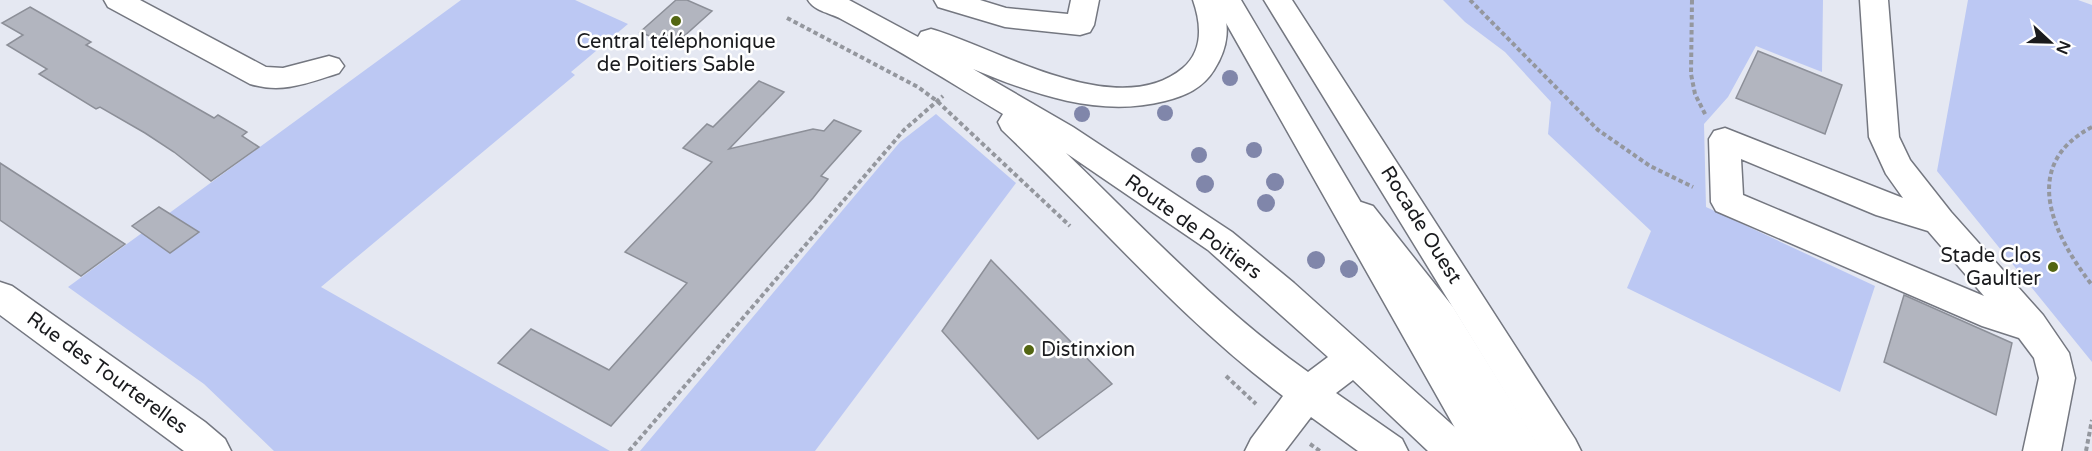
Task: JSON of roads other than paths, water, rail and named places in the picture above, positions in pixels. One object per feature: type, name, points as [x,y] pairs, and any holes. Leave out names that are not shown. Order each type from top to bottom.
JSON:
[{"type":"street","points":[[118,0],[260,77],[283,79],[329,66]]},
{"type":"street","name":"Route de Poitiers","points":[[822,0],[850,11],[1062,135],[1220,241],[1282,293],[1455,451]]},
{"type":"street","points":[[948,0],[1005,17],[1080,25],[1085,0]]},
{"type":"street","points":[[850,11],[896,23],[970,56],[1063,90],[1096,97],[1127,99],[1154,95],[1176,87],[1197,72],[1210,56],[1215,38],[1214,17],[1207,0]]},
{"type":"street","points":[[1227,0],[1489,451]]},
{"type":"street","name":"Rocade Ouest","points":[[1278,0],[1562,451]]},
{"type":"street","points":[[1874,0],[1884,137],[1897,166],[1939,221],[2031,326],[2050,353],[2057,378],[2042,451]]},
{"type":"street","name":"Route de Poitiers","points":[[964,79],[1044,149],[1194,302],[1288,380],[1389,451]]},
{"type":"street","points":[[1939,221],[1888,206],[1725,139],[1727,202],[1994,316],[2031,326]]},
{"type":"street","points":[[1325,169],[1441,316],[1523,451]]},
{"type":"street","name":"Rue des Tourterelles","points":[[0,296],[192,434],[212,451]]},
{"type":"street","points":[[1273,438],[1307,393],[1353,359]]},
{"type":"place","name":"Central téléphonique de Poitiers Sable","points":[[676,21]]},
{"type":"place","name":"Stade Clos Gaultier","points":[[2053,267]]},
{"type":"place","name":"Distinxion","points":[[1029,350]]}]
